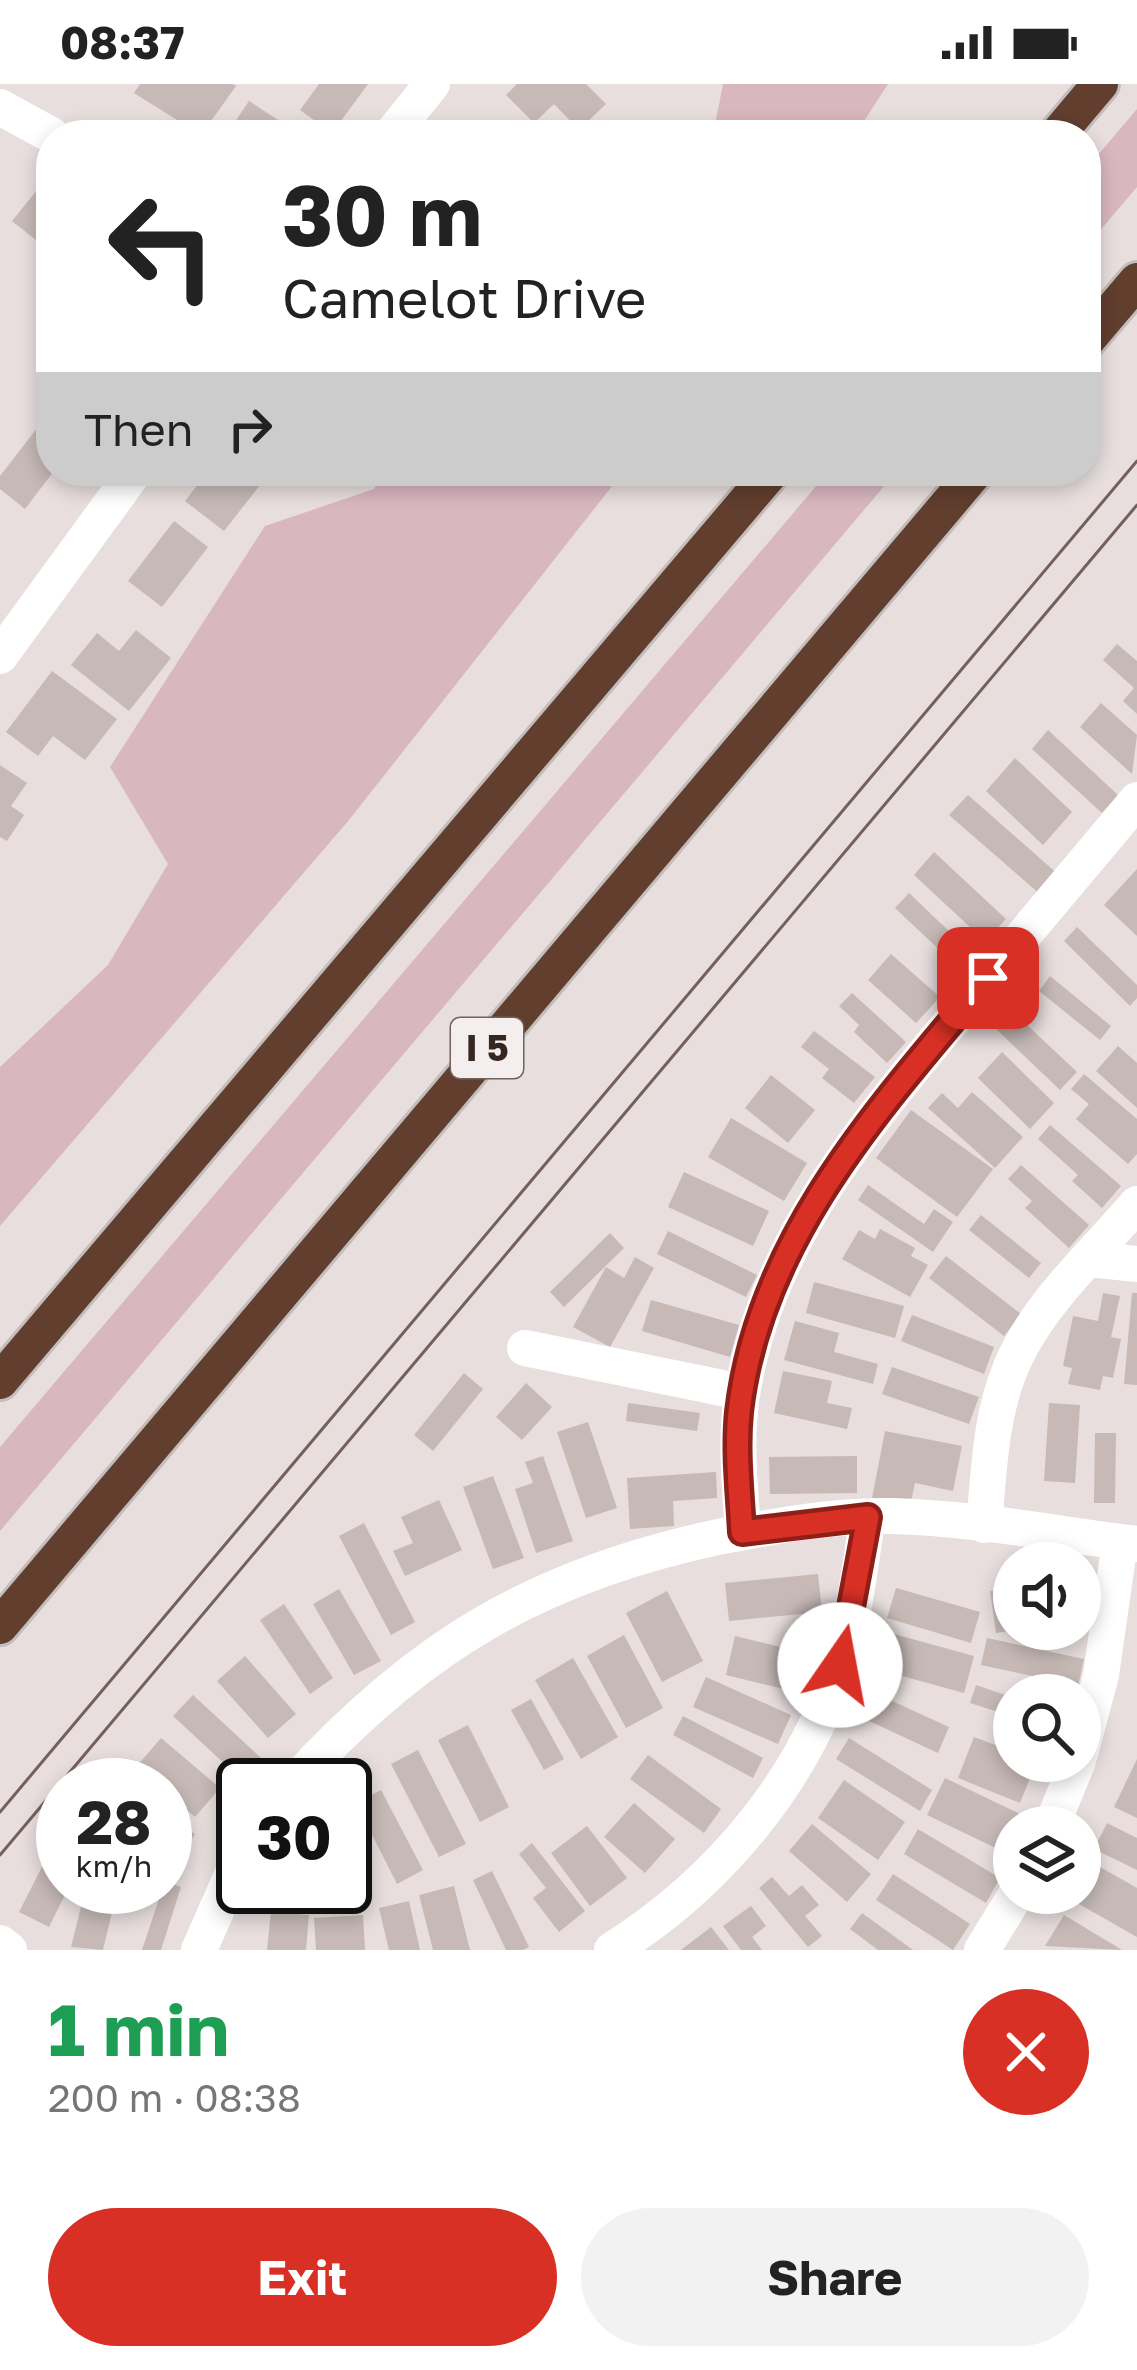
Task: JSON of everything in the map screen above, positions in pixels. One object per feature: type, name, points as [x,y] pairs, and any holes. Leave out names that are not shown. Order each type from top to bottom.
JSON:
[{"type":"highway","points":[[1070,120],[1100,84]]},
{"type":"highway","points":[[1101,323],[1137,281]]},
{"type":"highway","points":[[0,1381],[759,486]]},
{"type":"highway","name":"I 5","points":[[0,1626],[963,486]]},
{"type":"street","points":[[403,120],[432,84]]},
{"type":"street","points":[[0,107],[36,127]]},
{"type":"street","points":[[0,656],[124,486]]},
{"type":"street","points":[[742,1532],[742,1392],[777,1283],[838,1162],[1137,800]]},
{"type":"street","points":[[983,1525],[992,1434],[1011,1366],[1039,1319],[1137,1204]]},
{"type":"street","points":[[1089,1259],[1137,1264]]},
{"type":"street","points":[[525,1348],[742,1392]]},
{"type":"street","points":[[612,1950],[710,1873],[803,1755],[845,1648],[868,1517]]},
{"type":"street","points":[[319,1758],[403,1676],[496,1612],[597,1568],[742,1532],[868,1517],[1128,1543],[1101,1675]]},
{"type":"street","points":[[200,1950],[216,1913]]},
{"type":"street","points":[[982,1950],[1004,1914]]},
{"type":"street","points":[[0,1943],[9,1950]]},
{"type":"shaded area","points":[[723,84],[888,84],[865,120],[716,120]]},
{"type":"shaded area","points":[[1137,109],[1137,187],[1101,229],[1101,151]]},
{"type":"shaded area","points":[[612,486],[349,820],[0,1226],[0,1067],[108,965],[168,864],[110,767],[265,526],[374,489]]},
{"type":"shaded area","points":[[816,486],[884,486],[0,1531],[0,1447]]},
{"type":"building","points":[[140,84],[236,86],[212,120],[177,120],[134,93]]},
{"type":"building","points":[[319,84],[368,84],[342,120],[314,120],[300,110]]},
{"type":"building","points":[[517,84],[586,84],[606,104],[589,120],[569,120],[554,104],[531,120],[506,95]]},
{"type":"building","points":[[249,101],[278,120],[236,120]]},
{"type":"building","points":[[36,191],[36,240],[12,221]]},
{"type":"building","points":[[36,429],[36,486],[43,486],[25,509],[0,489],[0,476]]},
{"type":"building","points":[[196,486],[259,486],[224,531],[185,501]]},
{"type":"building","points":[[174,521],[208,547],[162,607],[128,581]]},
{"type":"building","points":[[136,630],[171,658],[129,711],[71,665],[97,633],[119,651]]},
{"type":"building","points":[[1117,644],[1137,661],[1137,714],[1123,701],[1134,688],[1103,660]]},
{"type":"building","points":[[52,671],[117,719],[85,760],[53,736],[38,756],[6,732]]},
{"type":"building","points":[[1101,703],[1137,735],[1132,774],[1080,727]]},
{"type":"building","points":[[1048,730],[1118,795],[1102,813],[1032,749]]},
{"type":"building","points":[[1015,758],[1072,812],[1043,845],[986,791]]},
{"type":"building","points":[[0,765],[27,783],[11,806],[24,815],[7,841],[0,837]]},
{"type":"building","points":[[968,795],[1059,875],[1041,895],[949,815]]},
{"type":"building","points":[[934,852],[1006,919],[985,941],[914,875]]},
{"type":"building","points":[[1137,869],[1137,936],[1104,905]]},
{"type":"building","points":[[909,893],[977,958],[964,973],[895,908]]},
{"type":"building","points":[[1077,927],[1137,985],[1137,998],[1130,1006],[1064,941]]},
{"type":"building","points":[[891,954],[940,997],[916,1023],[868,980]]},
{"type":"building","points":[[1050,976],[1111,1026],[1100,1040],[1039,991]]},
{"type":"building","points":[[852,993],[906,1042],[887,1063],[854,1032],[859,1025],[839,1006]]},
{"type":"building","points":[[1009,1008],[1077,1072],[1060,1090],[993,1026]]},
{"type":"building","points":[[814,1031],[875,1077],[854,1103],[822,1078],[829,1069],[801,1047]]},
{"type":"building","points":[[1118,1046],[1137,1063],[1137,1108],[1096,1071]]},
{"type":"building","points":[[1002,1052],[1054,1103],[1030,1129],[978,1078]]},
{"type":"building","points":[[1084,1074],[1137,1119],[1137,1154],[1128,1164],[1076,1119],[1089,1104],[1071,1089]]},
{"type":"building","points":[[771,1075],[815,1110],[788,1143],[745,1108]]},
{"type":"building","points":[[972,1092],[1023,1137],[995,1168],[928,1108],[942,1093],[958,1108]]},
{"type":"building","points":[[911,1110],[993,1169],[957,1217],[876,1158]]},
{"type":"building","points":[[731,1118],[807,1163],[784,1201],[708,1157]]},
{"type":"building","points":[[1050,1125],[1121,1186],[1102,1208],[1072,1181],[1078,1175],[1038,1139]]},
{"type":"building","points":[[1021,1165],[1089,1225],[1069,1248],[1025,1208],[1032,1201],[1008,1179]]},
{"type":"building","points":[[684,1172],[769,1211],[753,1246],[668,1207]]},
{"type":"building","points":[[868,1185],[924,1224],[934,1209],[953,1222],[933,1252],[858,1200]]},
{"type":"building","points":[[981,1215],[1041,1263],[1029,1278],[969,1230]]},
{"type":"building","points":[[880,1229],[915,1248],[911,1256],[928,1265],[910,1297],[842,1259],[859,1230],[875,1239]]},
{"type":"building","points":[[668,1231],[757,1275],[746,1297],[657,1254]]},
{"type":"building","points":[[610,1233],[624,1248],[564,1307],[550,1292]]},
{"type":"building","points":[[946,1256],[1021,1314],[1004,1336],[929,1278]]},
{"type":"building","points":[[635,1257],[654,1268],[610,1347],[573,1327],[606,1267],[624,1278]]},
{"type":"building","points":[[814,1282],[904,1306],[895,1338],[806,1313]]},
{"type":"building","points":[[1103,1293],[1120,1296],[1111,1337],[1121,1339],[1113,1378],[1103,1376],[1100,1390],[1068,1384],[1072,1368],[1063,1366],[1073,1316],[1098,1321]]},
{"type":"building","points":[[1132,1293],[1137,1293],[1137,1385],[1124,1384]]},
{"type":"building","points":[[651,1300],[739,1325],[730,1357],[642,1331]]},
{"type":"building","points":[[912,1315],[994,1347],[984,1374],[901,1341]]},
{"type":"building","points":[[795,1321],[839,1333],[834,1352],[878,1364],[873,1384],[784,1360]]},
{"type":"building","points":[[892,1367],[979,1397],[969,1424],[882,1394]]},
{"type":"building","points":[[783,1371],[832,1381],[827,1403],[852,1408],[847,1429],[774,1413]]},
{"type":"building","points":[[464,1373],[483,1389],[433,1451],[414,1435]]},
{"type":"building","points":[[526,1383],[552,1407],[522,1440],[496,1417]]},
{"type":"building","points":[[628,1403],[700,1413],[697,1431],[626,1421]]},
{"type":"building","points":[[1049,1403],[1080,1405],[1075,1483],[1044,1481]]},
{"type":"building","points":[[588,1422],[617,1508],[586,1518],[557,1432]]},
{"type":"building","points":[[885,1431],[962,1446],[953,1491],[915,1483],[910,1506],[872,1498]]},
{"type":"building","points":[[1095,1433],[1116,1433],[1115,1503],[1094,1503]]},
{"type":"building","points":[[543,1456],[573,1541],[536,1553],[515,1489],[533,1483],[525,1462]]},
{"type":"building","points":[[857,1456],[857,1493],[770,1494],[769,1457]]},
{"type":"building","points":[[716,1472],[717,1498],[673,1501],[674,1526],[630,1529],[627,1478]]},
{"type":"building","points":[[493,1476],[524,1558],[493,1569],[463,1487]]},
{"type":"building","points":[[439,1500],[462,1550],[405,1576],[393,1551],[413,1543],[401,1517]]},
{"type":"building","points":[[364,1523],[415,1622],[391,1635],[339,1536]]},
{"type":"building","points":[[818,1574],[822,1612],[729,1621],[725,1583]]},
{"type":"building","points":[[896,1588],[980,1612],[971,1643],[887,1618]]},
{"type":"building","points":[[339,1589],[381,1661],[354,1675],[313,1604]]},
{"type":"building","points":[[667,1591],[703,1661],[662,1682],[626,1613]]},
{"type":"building","points":[[284,1604],[333,1678],[310,1694],[260,1620]]},
{"type":"building","points":[[894,1634],[974,1656],[964,1693],[884,1671]]},
{"type":"building","points":[[624,1635],[663,1708],[626,1728],[587,1656]]},
{"type":"building","points":[[735,1636],[818,1656],[809,1695],[726,1675]]},
{"type":"building","points":[[987,1638],[993,1639],[993,1650],[1042,1650],[1084,1659],[1081,1674],[1023,1674],[981,1665]]},
{"type":"building","points":[[245,1656],[296,1714],[268,1738],[217,1681]]},
{"type":"building","points":[[573,1658],[618,1737],[581,1759],[535,1680]]},
{"type":"building","points":[[706,1677],[791,1715],[778,1744],[693,1707]]},
{"type":"building","points":[[976,1685],[993,1691],[993,1710],[970,1703]]},
{"type":"building","points":[[193,1695],[261,1758],[218,1758],[173,1716]]},
{"type":"building","points":[[879,1695],[949,1727],[938,1753],[867,1720]]},
{"type":"building","points":[[531,1699],[564,1759],[544,1770],[511,1710]]},
{"type":"building","points":[[683,1716],[763,1758],[753,1778],[673,1735]]},
{"type":"building","points":[[468,1725],[509,1807],[480,1822],[438,1740]]},
{"type":"building","points":[[974,1737],[993,1744],[993,1782],[1028,1782],[1020,1803],[958,1778]]},
{"type":"building","points":[[161,1738],[185,1758],[144,1758]]},
{"type":"building","points":[[849,1738],[932,1790],[920,1811],[836,1759]]},
{"type":"building","points":[[418,1750],[466,1844],[439,1857],[391,1764]]},
{"type":"building","points":[[648,1755],[721,1809],[704,1833],[630,1779]]},
{"type":"building","points":[[1137,1759],[1137,1818],[1114,1807]]},
{"type":"building","points":[[192,1764],[216,1785],[216,1793],[195,1817]]},
{"type":"building","points":[[945,1778],[1003,1806],[993,1806],[993,1847],[927,1815]]},
{"type":"building","points":[[844,1780],[905,1822],[878,1860],[818,1818]]},
{"type":"building","points":[[381,1790],[423,1870],[397,1884],[372,1835],[372,1795]]},
{"type":"building","points":[[634,1803],[675,1839],[645,1873],[604,1837]]},
{"type":"building","points":[[1107,1823],[1137,1838],[1137,1870],[1101,1852]]},
{"type":"building","points":[[812,1824],[871,1874],[847,1902],[789,1851]]},
{"type":"building","points":[[587,1826],[627,1878],[590,1906],[551,1853]]},
{"type":"building","points":[[918,1829],[993,1874],[993,1890],[986,1903],[904,1854]]},
{"type":"building","points":[[532,1843],[585,1911],[559,1932],[533,1898],[546,1888],[519,1854]]},
{"type":"building","points":[[1101,1868],[1137,1888],[1137,1937],[1097,1914],[1101,1914]]},
{"type":"building","points":[[492,1871],[529,1947],[523,1950],[506,1950],[473,1880]]},
{"type":"building","points":[[893,1874],[970,1924],[953,1950],[876,1900]]},
{"type":"building","points":[[772,1877],[789,1896],[802,1885],[819,1905],[805,1916],[822,1936],[808,1947],[759,1888]]},
{"type":"building","points":[[36,1879],[36,1914],[56,1914],[49,1927],[19,1912]]},
{"type":"building","points":[[454,1886],[470,1950],[433,1950],[419,1895]]},
{"type":"building","points":[[409,1901],[420,1950],[389,1950],[379,1908]]},
{"type":"building","points":[[751,1906],[766,1926],[752,1937],[762,1950],[741,1950],[723,1926]]},
{"type":"building","points":[[862,1913],[913,1950],[878,1950],[850,1929]]},
{"type":"building","points":[[79,1914],[112,1914],[103,1950],[71,1947]]},
{"type":"building","points":[[154,1914],[172,1914],[161,1950],[142,1950]]},
{"type":"building","points":[[271,1914],[309,1915],[306,1950],[267,1950]]},
{"type":"building","points":[[363,1915],[365,1950],[316,1950],[314,1918]]},
{"type":"building","points":[[1064,1915],[1122,1950],[1045,1946]]},
{"type":"building","points":[[711,1927],[729,1950],[681,1950]]},
{"type":"tram line","points":[[0,1812],[1137,461]]},
{"type":"tram line","points":[[0,1855],[1137,505]]},
{"type":"route","points":[[840,1665],[868,1517],[742,1532],[738,1447],[747,1370],[777,1283],[827,1178],[869,1120],[988,978]]}]
